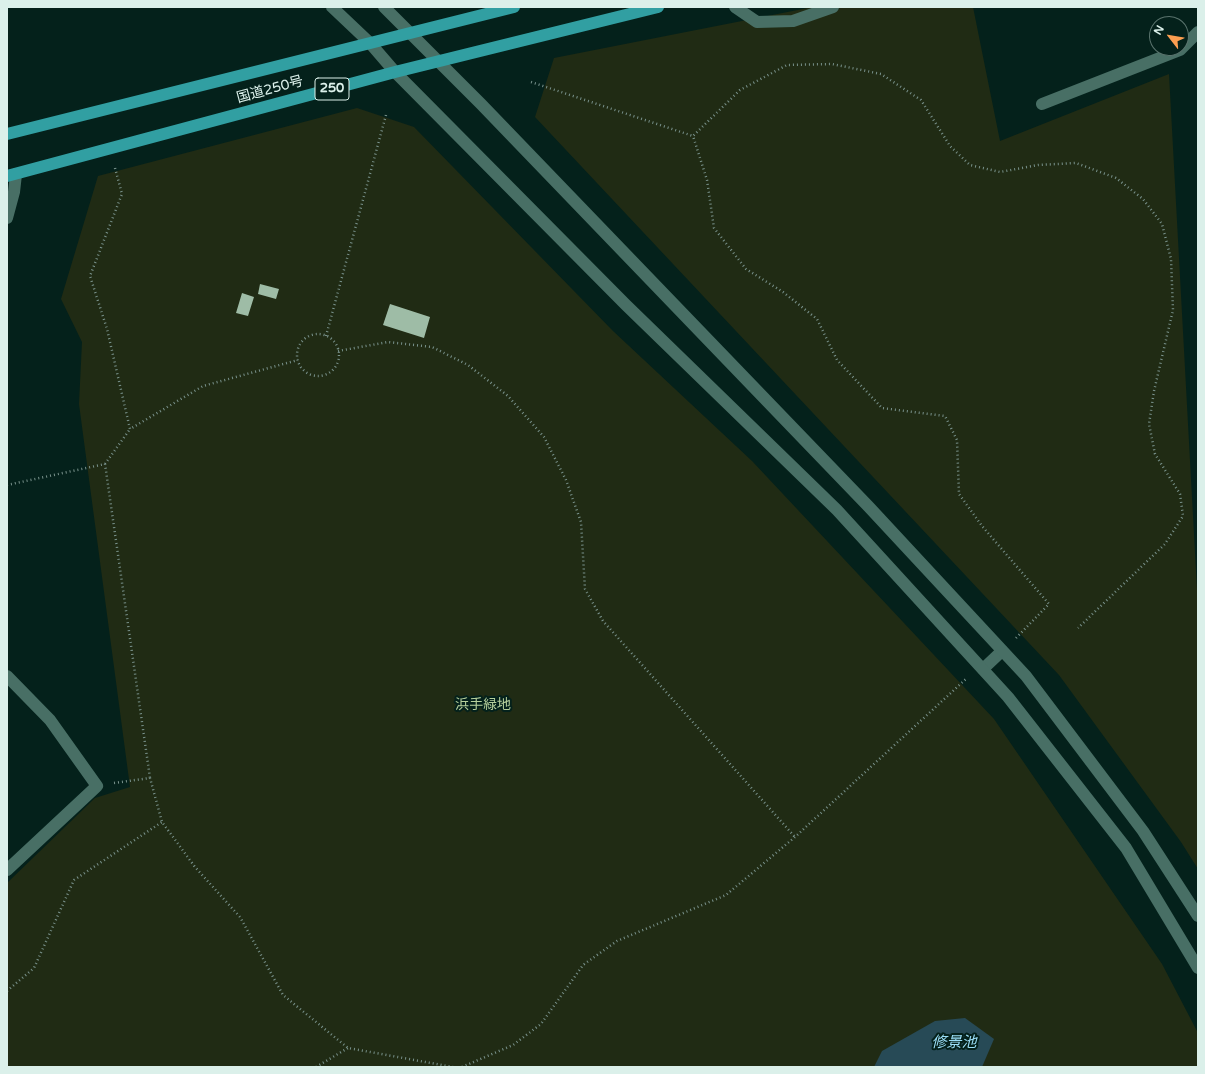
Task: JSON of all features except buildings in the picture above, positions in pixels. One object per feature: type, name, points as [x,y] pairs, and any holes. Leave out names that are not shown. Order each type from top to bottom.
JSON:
[{"type":"highway","name":"国道250号","points":[[7,134],[514,7]]},
{"type":"highway","name":"国道250号","points":[[12,175],[395,72],[658,7]]},
{"type":"street","points":[[332,7],[370,43],[395,72],[626,305],[837,510],[983,669],[1008,697],[1126,848],[1198,968]]},
{"type":"street","points":[[384,7],[869,507],[1026,676],[1143,830],[1198,916]]},
{"type":"street","points":[[735,7],[757,22],[793,20],[832,7]]},
{"type":"street","points":[[1042,104],[1180,50],[1198,32]]},
{"type":"street","points":[[7,218],[14,192],[12,175]]},
{"type":"street","points":[[983,669],[1002,651]]},
{"type":"street","points":[[7,676],[50,720],[97,786],[7,870]]},
{"type":"path","points":[[693,136],[740,90],[780,68],[787,65],[832,64],[881,74],[921,100],[950,146],[970,165],[1000,172],[1038,165],[1076,163],[1116,178],[1143,199],[1153,211],[1162,224],[1171,259],[1174,310],[1154,391],[1149,424],[1155,454],[1180,494],[1183,516],[1165,544],[1078,628]]},
{"type":"path","points":[[530,82],[693,136]]},
{"type":"path","points":[[326,336],[386,115]]},
{"type":"path","points":[[693,136],[707,180],[714,228],[746,269],[783,292],[817,319],[837,360],[882,408],[945,416],[957,440],[959,494],[982,526],[1049,604],[1002,651]]},
{"type":"path","points":[[115,168],[122,194],[90,276],[107,329],[130,430]]},
{"type":"path","points":[[320,334],[326,336],[336,344],[338,351],[336,365],[326,374],[312,375],[306,372],[298,360],[299,348],[307,337],[320,334]]},
{"type":"path","points":[[338,351],[388,342],[432,347],[468,366],[508,396],[544,437],[566,480],[581,522],[586,589],[603,621],[795,837]]},
{"type":"path","points":[[7,485],[105,464],[130,430],[203,386],[298,360]]},
{"type":"path","points":[[105,464],[150,778],[162,822],[196,867],[240,917],[284,995],[348,1048],[453,1067]]},
{"type":"path","points":[[462,1067],[513,1045],[541,1024],[583,965],[617,941],[726,895],[795,837],[965,679],[983,669]]},
{"type":"path","points":[[97,786],[150,778]]},
{"type":"path","points":[[7,991],[34,968],[74,880],[162,822]]},
{"type":"path","points":[[316,1067],[348,1048]]},
{"type":"green space","points":[[813,7],[973,7],[1000,141],[1169,74],[1198,608],[1198,869],[1181,842],[1059,675],[535,117],[554,58]]},
{"type":"green space","name":"浜手緑地","points":[[357,108],[414,127],[613,331],[752,461],[994,719],[1162,964],[1198,1033],[1198,1067],[7,1067],[7,883],[95,798],[130,787],[79,404],[82,342],[61,299],[98,176]]},
{"type":"water","name":"修景池","points":[[965,1018],[994,1039],[982,1067],[874,1067],[882,1051],[935,1021]]}]
